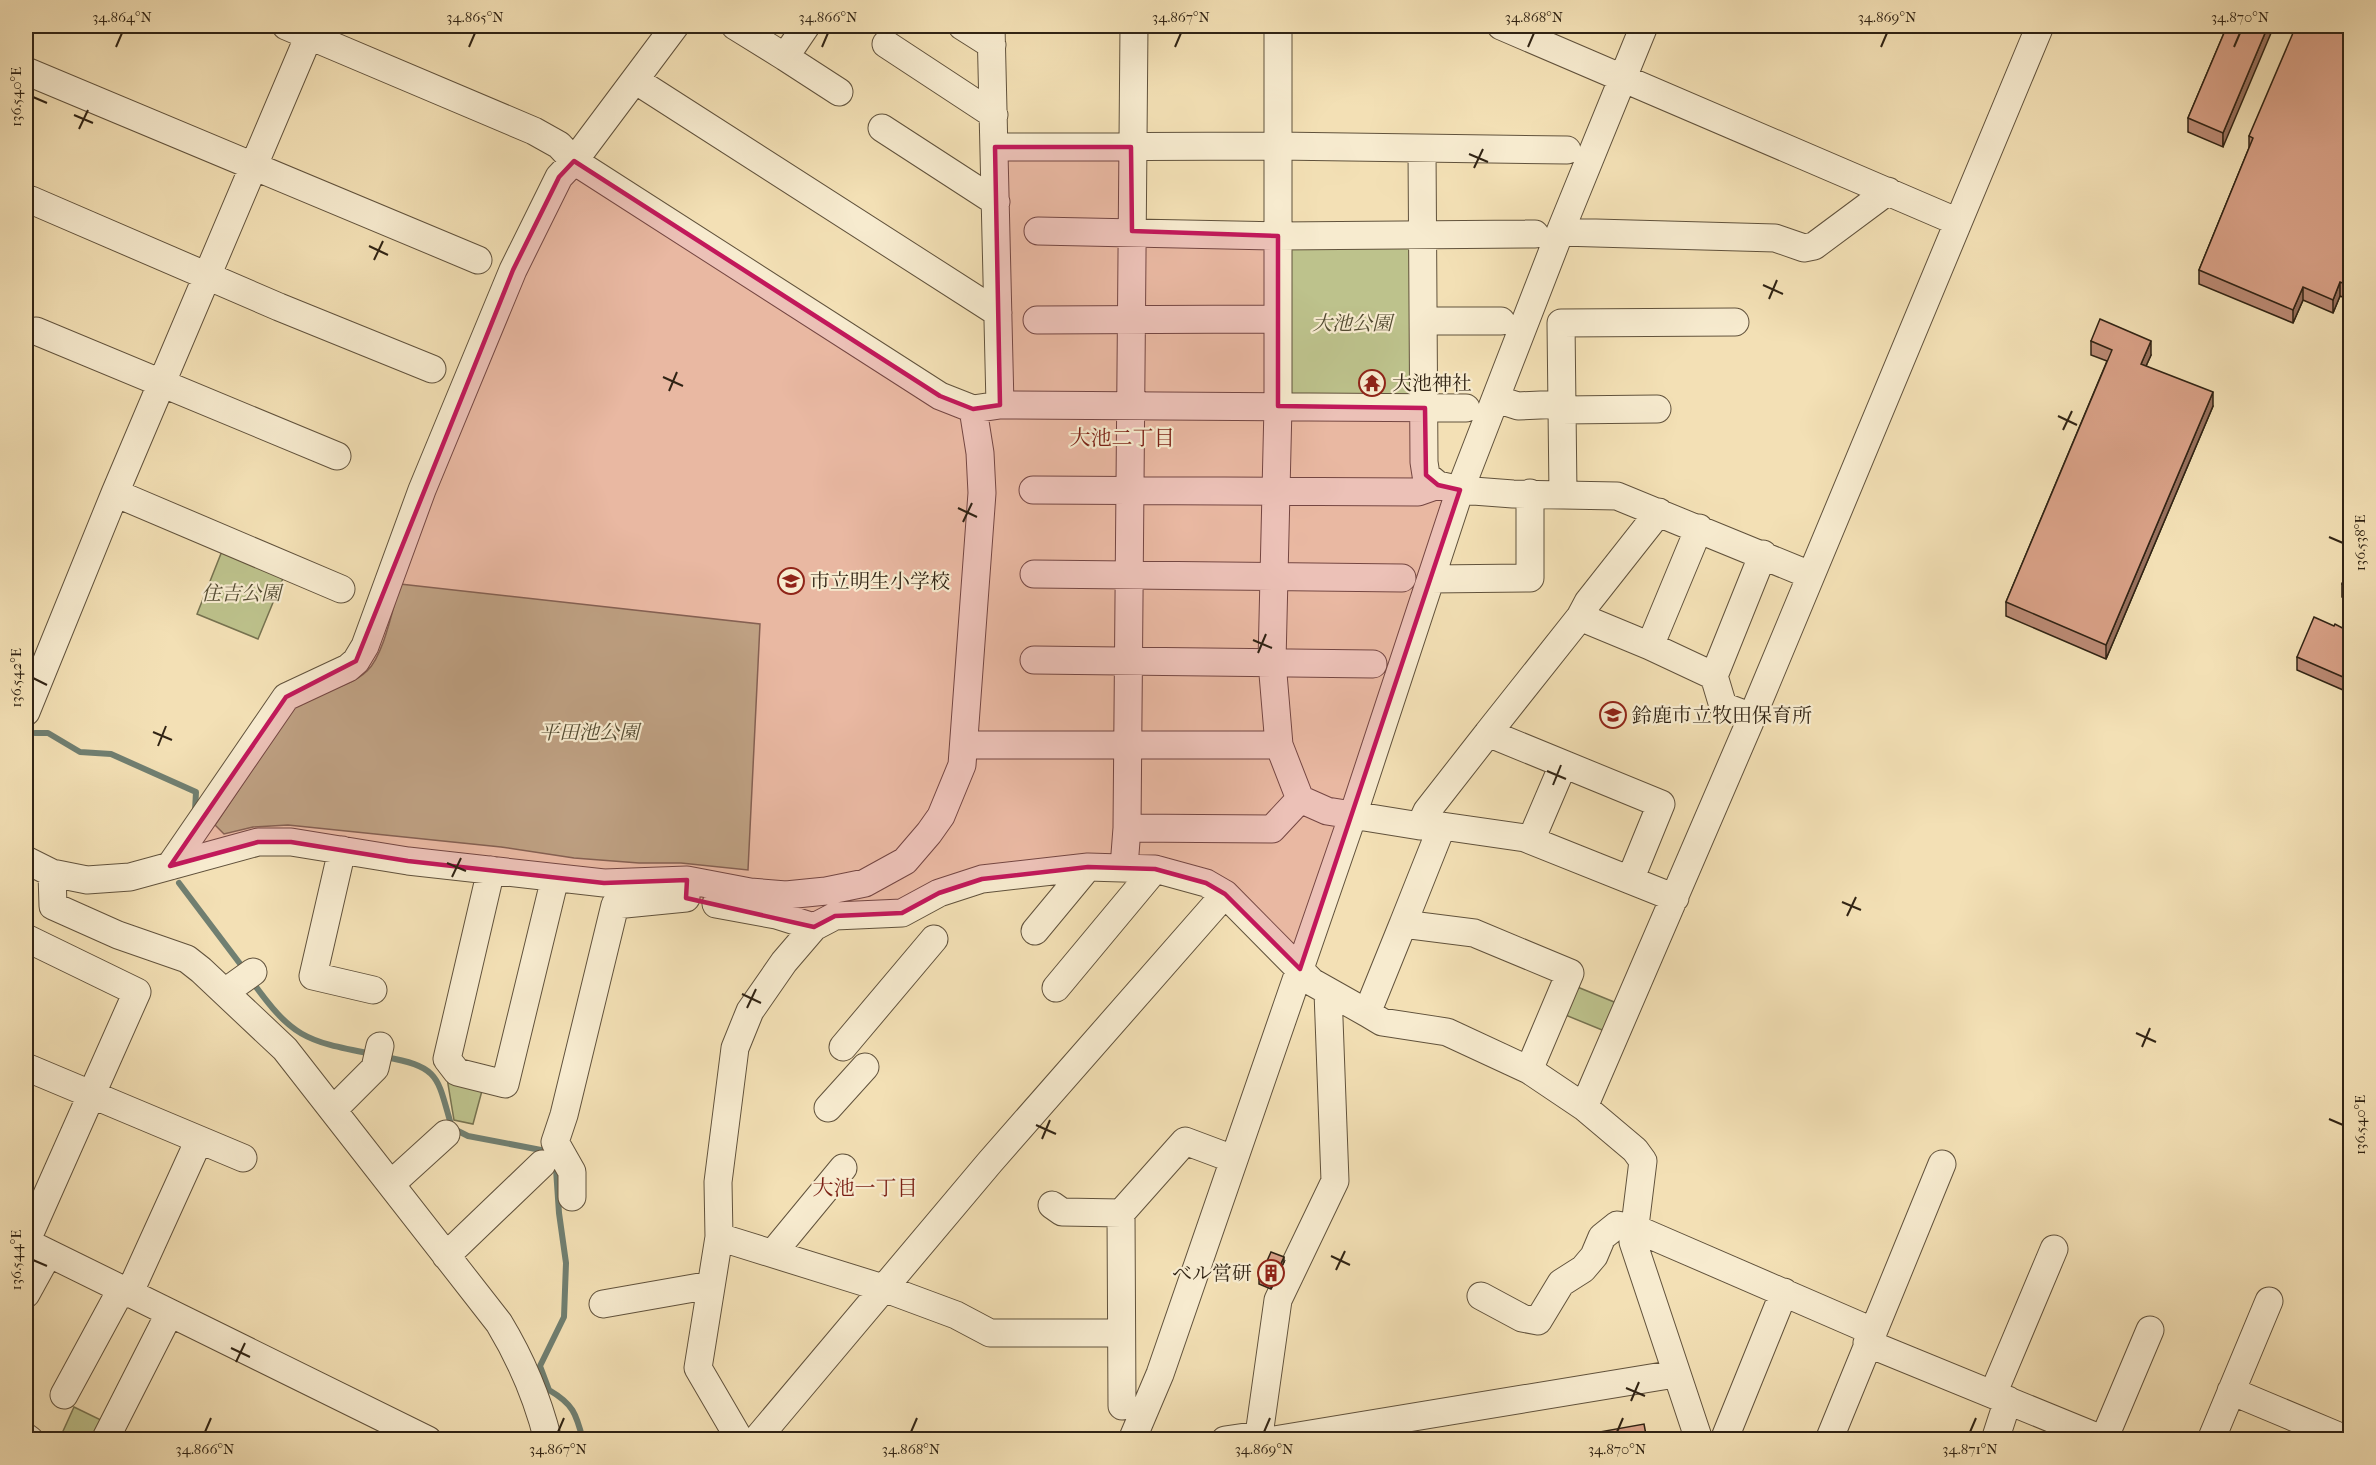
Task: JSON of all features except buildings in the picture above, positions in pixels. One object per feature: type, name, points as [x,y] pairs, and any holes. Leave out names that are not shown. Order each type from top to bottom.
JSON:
[{"type":"street","points":[[170,866],[286,697],[356,662],[422,490],[513,270],[559,177],[574,161],[675,26]]},
{"type":"street","points":[[735,26],[839,92]]},
{"type":"street","points":[[785,57],[806,26]]},
{"type":"street","points":[[962,26],[992,35],[1000,405]]},
{"type":"street","points":[[1124,867],[1127,828],[1131,147],[1134,26]]},
{"type":"street","points":[[1278,26],[1278,406],[1272,662],[1279,745],[1300,799],[1326,811],[1531,840],[1675,898]]},
{"type":"street","points":[[1501,26],[1624,76],[1958,222]]},
{"type":"street","points":[[1132,1440],[1160,1374],[1353,815],[1431,579],[1449,487],[1496,399],[1547,233],[1624,76],[1644,26]]},
{"type":"street","points":[[1584,1107],[1752,717],[2040,26]]},
{"type":"street","points":[[26,712],[115,493],[254,165],[303,29],[534,131],[560,145],[574,161],[940,396],[973,409],[1000,405],[1466,408]]},
{"type":"street","points":[[886,44],[994,115]]},
{"type":"street","points":[[26,71],[477,260]]},
{"type":"street","points":[[635,80],[998,313]]},
{"type":"street","points":[[882,128],[996,202]]},
{"type":"street","points":[[995,147],[1277,146],[1567,150]]},
{"type":"street","points":[[1422,149],[1424,462],[1426,475],[1449,487]]},
{"type":"street","points":[[1038,231],[1132,231],[1278,236],[1547,233],[1775,238],[1804,248],[1814,246],[1888,190]]},
{"type":"street","points":[[28,202],[432,369]]},
{"type":"street","points":[[1037,320],[1278,319]]},
{"type":"street","points":[[1424,321],[1501,321]]},
{"type":"street","points":[[1563,494],[1561,323],[1735,322]]},
{"type":"street","points":[[36,331],[337,456]]},
{"type":"street","points":[[1496,399],[1518,406],[1657,409]]},
{"type":"street","points":[[26,860],[52,873],[87,880],[130,877],[258,842],[291,842],[408,861],[555,878],[786,895],[826,891],[865,883],[880,877],[904,861],[941,816],[962,765],[981,493],[981,453],[973,409]]},
{"type":"street","points":[[1033,490],[1418,492],[1449,487],[1530,493],[1617,495],[1810,574]]},
{"type":"street","points":[[115,493],[341,589]]},
{"type":"street","points":[[1431,579],[1530,578],[1530,493]]},
{"type":"street","points":[[1368,1013],[1403,924],[1431,826],[1427,811],[1659,512]]},
{"type":"street","points":[[1650,646],[1699,528]]},
{"type":"street","points":[[1752,717],[1723,706],[1713,676],[1763,554]]},
{"type":"street","points":[[1034,574],[1402,578]]},
{"type":"street","points":[[1580,616],[1713,676]]},
{"type":"street","points":[[1034,660],[1373,664]]},
{"type":"street","points":[[1488,733],[1661,804],[1630,880]]},
{"type":"street","points":[[965,745],[1279,745]]},
{"type":"street","points":[[1531,840],[1563,765]]},
{"type":"street","points":[[1127,828],[1272,829],[1300,799]]},
{"type":"street","points":[[342,850],[313,976],[372,990]]},
{"type":"street","points":[[1035,932],[1088,867]]},
{"type":"street","points":[[740,1440],[699,1368],[719,1237],[718,1182],[735,1048],[756,1002],[783,962],[814,927],[835,916],[902,913],[939,893],[982,879],[1088,867],[1124,867],[1155,869],[1206,883],[1225,894],[1312,982],[1328,992],[1382,1022],[1447,1032],[1529,1070],[1584,1107],[1635,1150],[1642,1161],[1632,1242],[1699,1440]]},
{"type":"street","points":[[1056,988],[1155,869]]},
{"type":"street","points":[[491,870],[447,1059],[457,1072],[505,1084],[555,878]]},
{"type":"street","points":[[52,873],[53,906],[118,935],[187,959],[238,982],[285,1049],[499,1323],[522,1360],[537,1398],[548,1440]]},
{"type":"street","points":[[572,1197],[572,1172],[555,1142],[564,1115],[615,905],[687,889],[814,927]]},
{"type":"street","points":[[756,1440],[886,1289],[990,1162],[1225,894]]},
{"type":"street","points":[[1403,924],[1474,933],[1570,973],[1529,1070]]},
{"type":"street","points":[[26,938],[137,992],[92,1096],[33,1246],[26,1294]]},
{"type":"street","points":[[843,1047],[934,939]]},
{"type":"street","points":[[1267,1438],[1278,1300],[1335,1181],[1328,992]]},
{"type":"street","points":[[333,1110],[378,1057]]},
{"type":"street","points":[[26,1067],[243,1158]]},
{"type":"street","points":[[828,1108],[865,1067]]},
{"type":"street","points":[[391,1184],[446,1134]]},
{"type":"street","points":[[64,1395],[125,1292],[200,1140]]},
{"type":"street","points":[[1122,1406],[1121,1213],[1185,1141],[1233,1158]]},
{"type":"street","points":[[446,1256],[542,1164]]},
{"type":"street","points":[[1829,1440],[1942,1164]]},
{"type":"street","points":[[776,1254],[777,1248],[843,1167]]},
{"type":"street","points":[[1052,1205],[1062,1212],[1121,1213]]},
{"type":"street","points":[[1481,1296],[1522,1318],[1538,1321],[1561,1283],[1583,1269],[1594,1256],[1602,1238],[1617,1225],[1634,1228],[1784,1292],[1870,1337],[2001,1397],[2104,1439],[2150,1330]]},
{"type":"street","points":[[719,1237],[886,1289],[956,1314],[990,1333],[1121,1333]]},
{"type":"street","points":[[33,1246],[428,1440]]},
{"type":"street","points":[[1995,1440],[2001,1397],[2054,1249]]},
{"type":"street","points":[[603,1304],[711,1285]]},
{"type":"street","points":[[1724,1440],[1784,1292]]},
{"type":"street","points":[[2211,1440],[2269,1301]]},
{"type":"street","points":[[105,1440],[169,1314]]},
{"type":"street","points":[[1225,1440],[1267,1438],[1675,1374]]},
{"type":"street","points":[[2231,1391],[2336,1435]]},
{"type":"street","points":[[26,1437],[30,1440]]},
{"type":"highlighted area","points":[[995,147],[1131,147],[1132,231],[1278,236],[1278,406],[1425,408],[1426,475],[1438,485],[1460,490],[1300,969],[1225,894],[1206,883],[1155,869],[1088,867],[982,879],[939,893],[902,913],[835,916],[814,927],[686,898],[687,880],[604,883],[408,861],[291,842],[258,842],[170,866],[286,697],[356,661],[513,270],[559,177],[574,161],[940,396],[973,409],[1000,405]]},
{"type":"green space","name":"大池公園","points":[[1412,238],[1419,399],[1286,401],[1287,247]]},
{"type":"green space","name":"住吉公園","points":[[224,546],[286,571],[258,639],[197,614]]},
{"type":"green space","name":"平田池公園","points":[[400,584],[760,624],[748,870],[681,863],[639,863],[574,858],[501,847],[288,825],[253,827],[224,834],[215,825],[293,709],[311,698],[359,677],[373,664],[383,643]]},
{"type":"green space","points":[[1575,986],[1619,1004],[1607,1032],[1563,1014]]},
{"type":"green space","points":[[447,1078],[483,1087],[473,1124],[454,1120]]},
{"type":"green space","points":[[74,1407],[103,1421],[95,1439],[59,1440]]},
{"type":"waterway","points":[[35,733],[48,733],[80,752],[111,754],[196,792],[195,811]]},
{"type":"waterway","points":[[179,883],[244,969]]},
{"type":"waterway","points":[[251,980],[278,1014],[301,1034],[330,1045],[372,1054]]},
{"type":"waterway","points":[[385,1057],[417,1065],[434,1077],[443,1097],[452,1128],[468,1136],[541,1150],[549,1155]]},
{"type":"waterway","points":[[556,1169],[566,1263],[564,1317],[540,1366],[549,1390],[572,1410],[583,1440]]},
{"type":"place","name":"大池神社","points":[[1372,383]]},
{"type":"place","name":"市立明生小学校","points":[[791,581]]},
{"type":"place","name":"鈴鹿市立牧田保育所","points":[[1613,715]]},
{"type":"place","name":"べル営研","points":[[1271,1273]]},
{"type":"district","name":"大池二丁目","points":[[1122,438]]},
{"type":"district","name":"大池一丁目","points":[[865,1188]]}]
